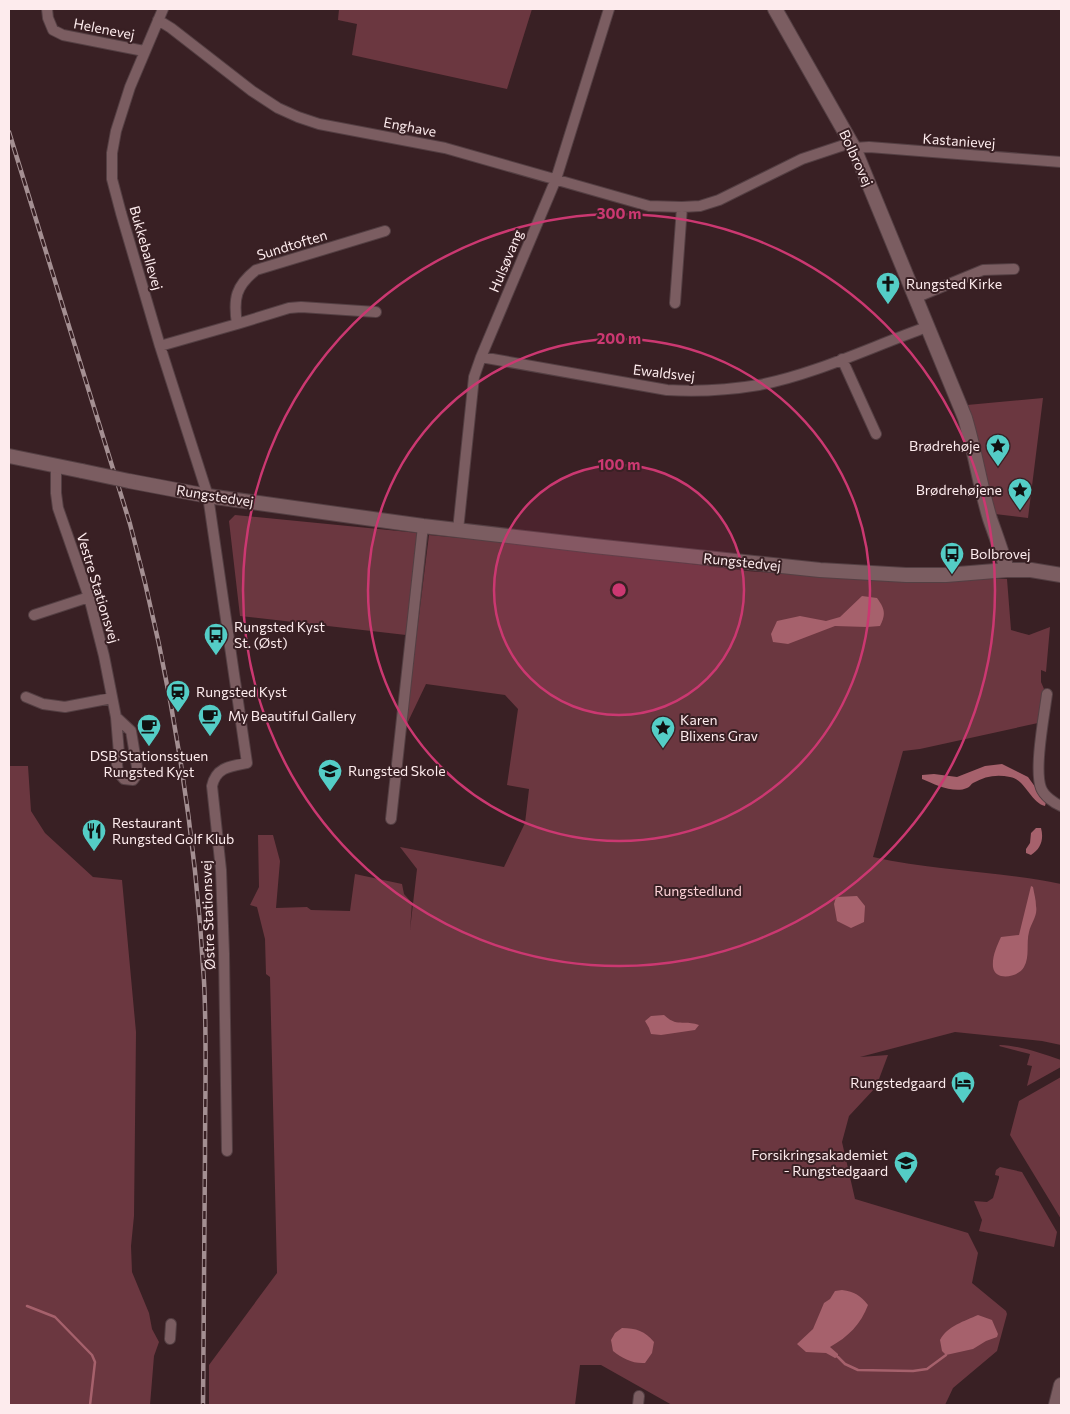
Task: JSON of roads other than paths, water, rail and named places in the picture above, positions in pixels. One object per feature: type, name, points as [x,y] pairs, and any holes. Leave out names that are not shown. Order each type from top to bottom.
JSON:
[{"type":"main road","name":"Bolbrovej","points":[[775,9],[852,146],[965,418],[973,443],[990,518],[1006,570]]},
{"type":"main road","name":"Rungstedvej","points":[[9,456],[208,496],[424,526],[603,547],[820,570],[906,575],[946,575],[1006,570],[1032,570],[1061,575]]},
{"type":"main road","points":[[1056,1405],[1061,1385]]},
{"type":"street","name":"Helenevej","points":[[48,9],[48,18],[53,30],[63,35],[144,52]]},
{"type":"street","name":"Bukkeballevej","points":[[162,9],[130,87],[116,131],[112,153],[112,178],[160,346],[208,496]]},
{"type":"street","name":"Hulsøvang","points":[[458,530],[474,377],[556,179],[609,9]]},
{"type":"street","name":"Enghave","points":[[158,20],[252,91],[278,108],[298,117],[319,124],[445,148],[649,206],[700,206],[719,200],[802,159],[852,146]]},
{"type":"street","name":"Kastanievej","points":[[852,146],[1061,162]]},
{"type":"street","points":[[676,303],[682,207]]},
{"type":"street","name":"Sundtoften","points":[[237,324],[234,306],[237,292],[245,279],[256,270],[385,231]]},
{"type":"street","points":[[915,298],[983,270],[1014,269]]},
{"type":"street","points":[[160,346],[300,306],[376,312]]},
{"type":"street","name":"Ewaldsvej","points":[[481,357],[668,390],[724,390],[794,376],[927,327]]},
{"type":"street","points":[[842,359],[876,434]]},
{"type":"street","name":"Vestre Stationsvej","points":[[56,466],[58,508],[89,597],[104,656],[116,717],[119,753],[118,772],[124,779],[133,780],[138,773],[131,731],[116,717]]},
{"type":"street","name":"Østre Stationsvej","points":[[208,496],[248,763],[220,770],[212,786],[218,828],[222,889],[227,1151]]},
{"type":"street","points":[[390,819],[424,526]]},
{"type":"street","points":[[34,615],[89,597]]},
{"type":"street","points":[[1047,694],[1038,775],[1042,790],[1054,804],[1061,806]]},
{"type":"street","points":[[26,697],[43,704],[65,707],[112,698]]},
{"type":"street","points":[[170,1338],[171,1324]]},
{"type":"waterway","points":[[27,1306],[55,1317],[92,1355],[95,1362],[90,1405]]},
{"type":"waterway","points":[[838,1357],[845,1364],[858,1370],[913,1371],[927,1369],[946,1355]]},
{"type":"railway","points":[[9,132],[130,524],[158,637],[179,751],[200,923],[205,1003],[203,1405]]},
{"type":"place","name":"Rungsted Kirke","points":[[888,305]]},
{"type":"place","name":"Brødrehøje","points":[[998,467]]},
{"type":"place","name":"Brødrehøjene","points":[[1020,511]]},
{"type":"place","name":"Bolbrovej","points":[[952,575]]},
{"type":"place","name":"Rungsted Kyst St. (Øst)","points":[[216,656]]},
{"type":"place","name":"Rungsted Kyst","points":[[178,713]]},
{"type":"place","name":"My Beautiful Gallery","points":[[210,737]]},
{"type":"place","name":"DSB Stationsstuen Rungsted Kyst","points":[[149,747]]},
{"type":"place","name":"Karen Blixens Grav","points":[[663,749]]},
{"type":"place","name":"Rungsted Skole","points":[[330,792]]},
{"type":"place","name":"Restaurant Rungsted Golf Klub","points":[[94,852]]},
{"type":"place","name":"Rungstedgaard","points":[[963,1104]]},
{"type":"place","name":"Forsikringsakademiet - Rungstedgaard","points":[[906,1184]]},
{"type":"park label","name":"Rungstedlund","points":[[698,891]]}]
